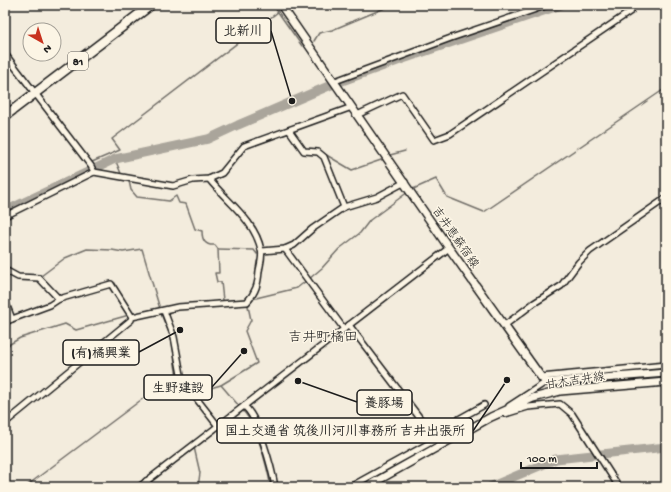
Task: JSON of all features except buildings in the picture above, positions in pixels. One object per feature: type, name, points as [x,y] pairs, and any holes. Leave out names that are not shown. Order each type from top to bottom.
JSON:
[{"type":"main road","name":"81","points":[[5,116],[151,5]]},
{"type":"main road","name":"吉井恵蘇宿線","points":[[281,5],[449,248],[544,379]]},
{"type":"main road","points":[[544,379],[666,373]]},
{"type":"main road","name":"甘木吉井線","points":[[366,487],[491,417],[533,398],[560,391],[666,382]]},
{"type":"street","points":[[336,84],[451,38],[548,5]]},
{"type":"street","points":[[357,115],[402,94],[434,140],[450,134],[631,11],[627,5]]},
{"type":"street","points":[[5,54],[93,170]]},
{"type":"street","points":[[5,216],[93,170],[173,186],[193,180],[209,179],[222,173],[244,146],[352,107]]},
{"type":"street","points":[[289,130],[304,151],[318,152],[324,157],[344,207]]},
{"type":"street","points":[[131,315],[162,312],[178,308],[247,302],[256,291],[262,251],[253,228],[245,217],[223,197],[209,179]]},
{"type":"street","points":[[262,251],[285,249],[294,245],[312,229],[344,207],[408,187]]},
{"type":"street","points":[[505,325],[534,303],[561,286],[579,262],[590,251],[666,198]]},
{"type":"street","points":[[139,487],[449,248]]},
{"type":"street","points":[[285,249],[344,329]]},
{"type":"street","points":[[5,270],[18,277],[38,278],[59,299]]},
{"type":"street","points":[[5,322],[12,318],[50,305],[59,299],[85,293],[111,284],[131,315],[131,320],[5,423]]},
{"type":"street","points":[[5,301],[12,318]]},
{"type":"street","points":[[162,312],[174,337],[182,380],[218,426]]},
{"type":"street","points":[[349,325],[435,440],[350,487]]},
{"type":"street","points":[[491,417],[544,379],[666,365]]},
{"type":"street","points":[[491,417],[528,407],[560,404],[572,414],[619,487]]},
{"type":"street","points":[[432,434],[484,405]]},
{"type":"street","points":[[244,406],[253,417],[273,474],[275,487]]},
{"type":"street","points":[[146,481],[151,487]]},
{"type":"waterway","points":[[273,5],[302,46]]},
{"type":"waterway","points":[[314,41],[319,33],[332,30],[392,5]]},
{"type":"waterway","points":[[5,211],[115,159],[208,139],[331,85],[561,5]]},
{"type":"waterway","points":[[92,162],[120,150],[112,139],[278,12]]},
{"type":"waterway","points":[[411,190],[436,179],[447,197],[484,212],[666,88]]},
{"type":"waterway","points":[[390,155],[405,151]]},
{"type":"waterway","points":[[323,153],[352,170],[384,159]]},
{"type":"waterway","points":[[115,159],[122,176]]},
{"type":"waterway","points":[[122,180],[129,181],[131,190],[137,197],[169,201],[176,196],[179,203],[186,204],[195,229],[202,231],[203,240],[206,243],[215,245],[218,249],[219,273],[215,273],[217,282],[221,282],[223,300]]},
{"type":"waterway","points":[[309,279],[322,268],[339,249],[360,233],[370,220],[408,192]]},
{"type":"waterway","points":[[41,276],[65,258],[87,249],[123,252],[142,249],[160,309]]},
{"type":"waterway","points":[[218,249],[254,250],[257,254]]},
{"type":"waterway","points":[[409,282],[448,253]]},
{"type":"waterway","points":[[256,269],[257,261]]},
{"type":"waterway","points":[[252,299],[297,288],[306,281]]},
{"type":"waterway","points":[[117,288],[120,293]]},
{"type":"waterway","points":[[194,303],[248,299]]},
{"type":"waterway","points":[[193,393],[221,385],[257,363],[245,331],[251,320],[248,306],[253,300]]},
{"type":"waterway","points":[[133,314],[141,313]]},
{"type":"waterway","points":[[161,313],[170,334],[178,378],[182,389],[186,394],[190,394]]},
{"type":"waterway","points":[[5,347],[20,338],[65,324],[76,330],[129,315]]},
{"type":"waterway","points":[[25,487],[177,373]]},
{"type":"waterway","points":[[221,385],[239,406]]},
{"type":"waterway","points":[[243,411],[248,417],[257,436],[271,487]]},
{"type":"waterway","points":[[199,444],[239,413]]},
{"type":"waterway","points":[[194,447],[200,473],[198,487]]},
{"type":"waterway","points":[[490,487],[556,459],[666,447]]},
{"type":"place","name":"北新川","points":[[292,101]]},
{"type":"place","name":"(有)橘興業","points":[[180,330]]},
{"type":"place","name":"生野建設","points":[[244,351]]},
{"type":"place","name":"国土交通省 筑後川河川事務所 吉井出張所","points":[[507,380]]},
{"type":"place","name":"養豚場","points":[[298,381]]},
{"type":"district","name":"吉井町橘田","points":[[323,336]]}]
